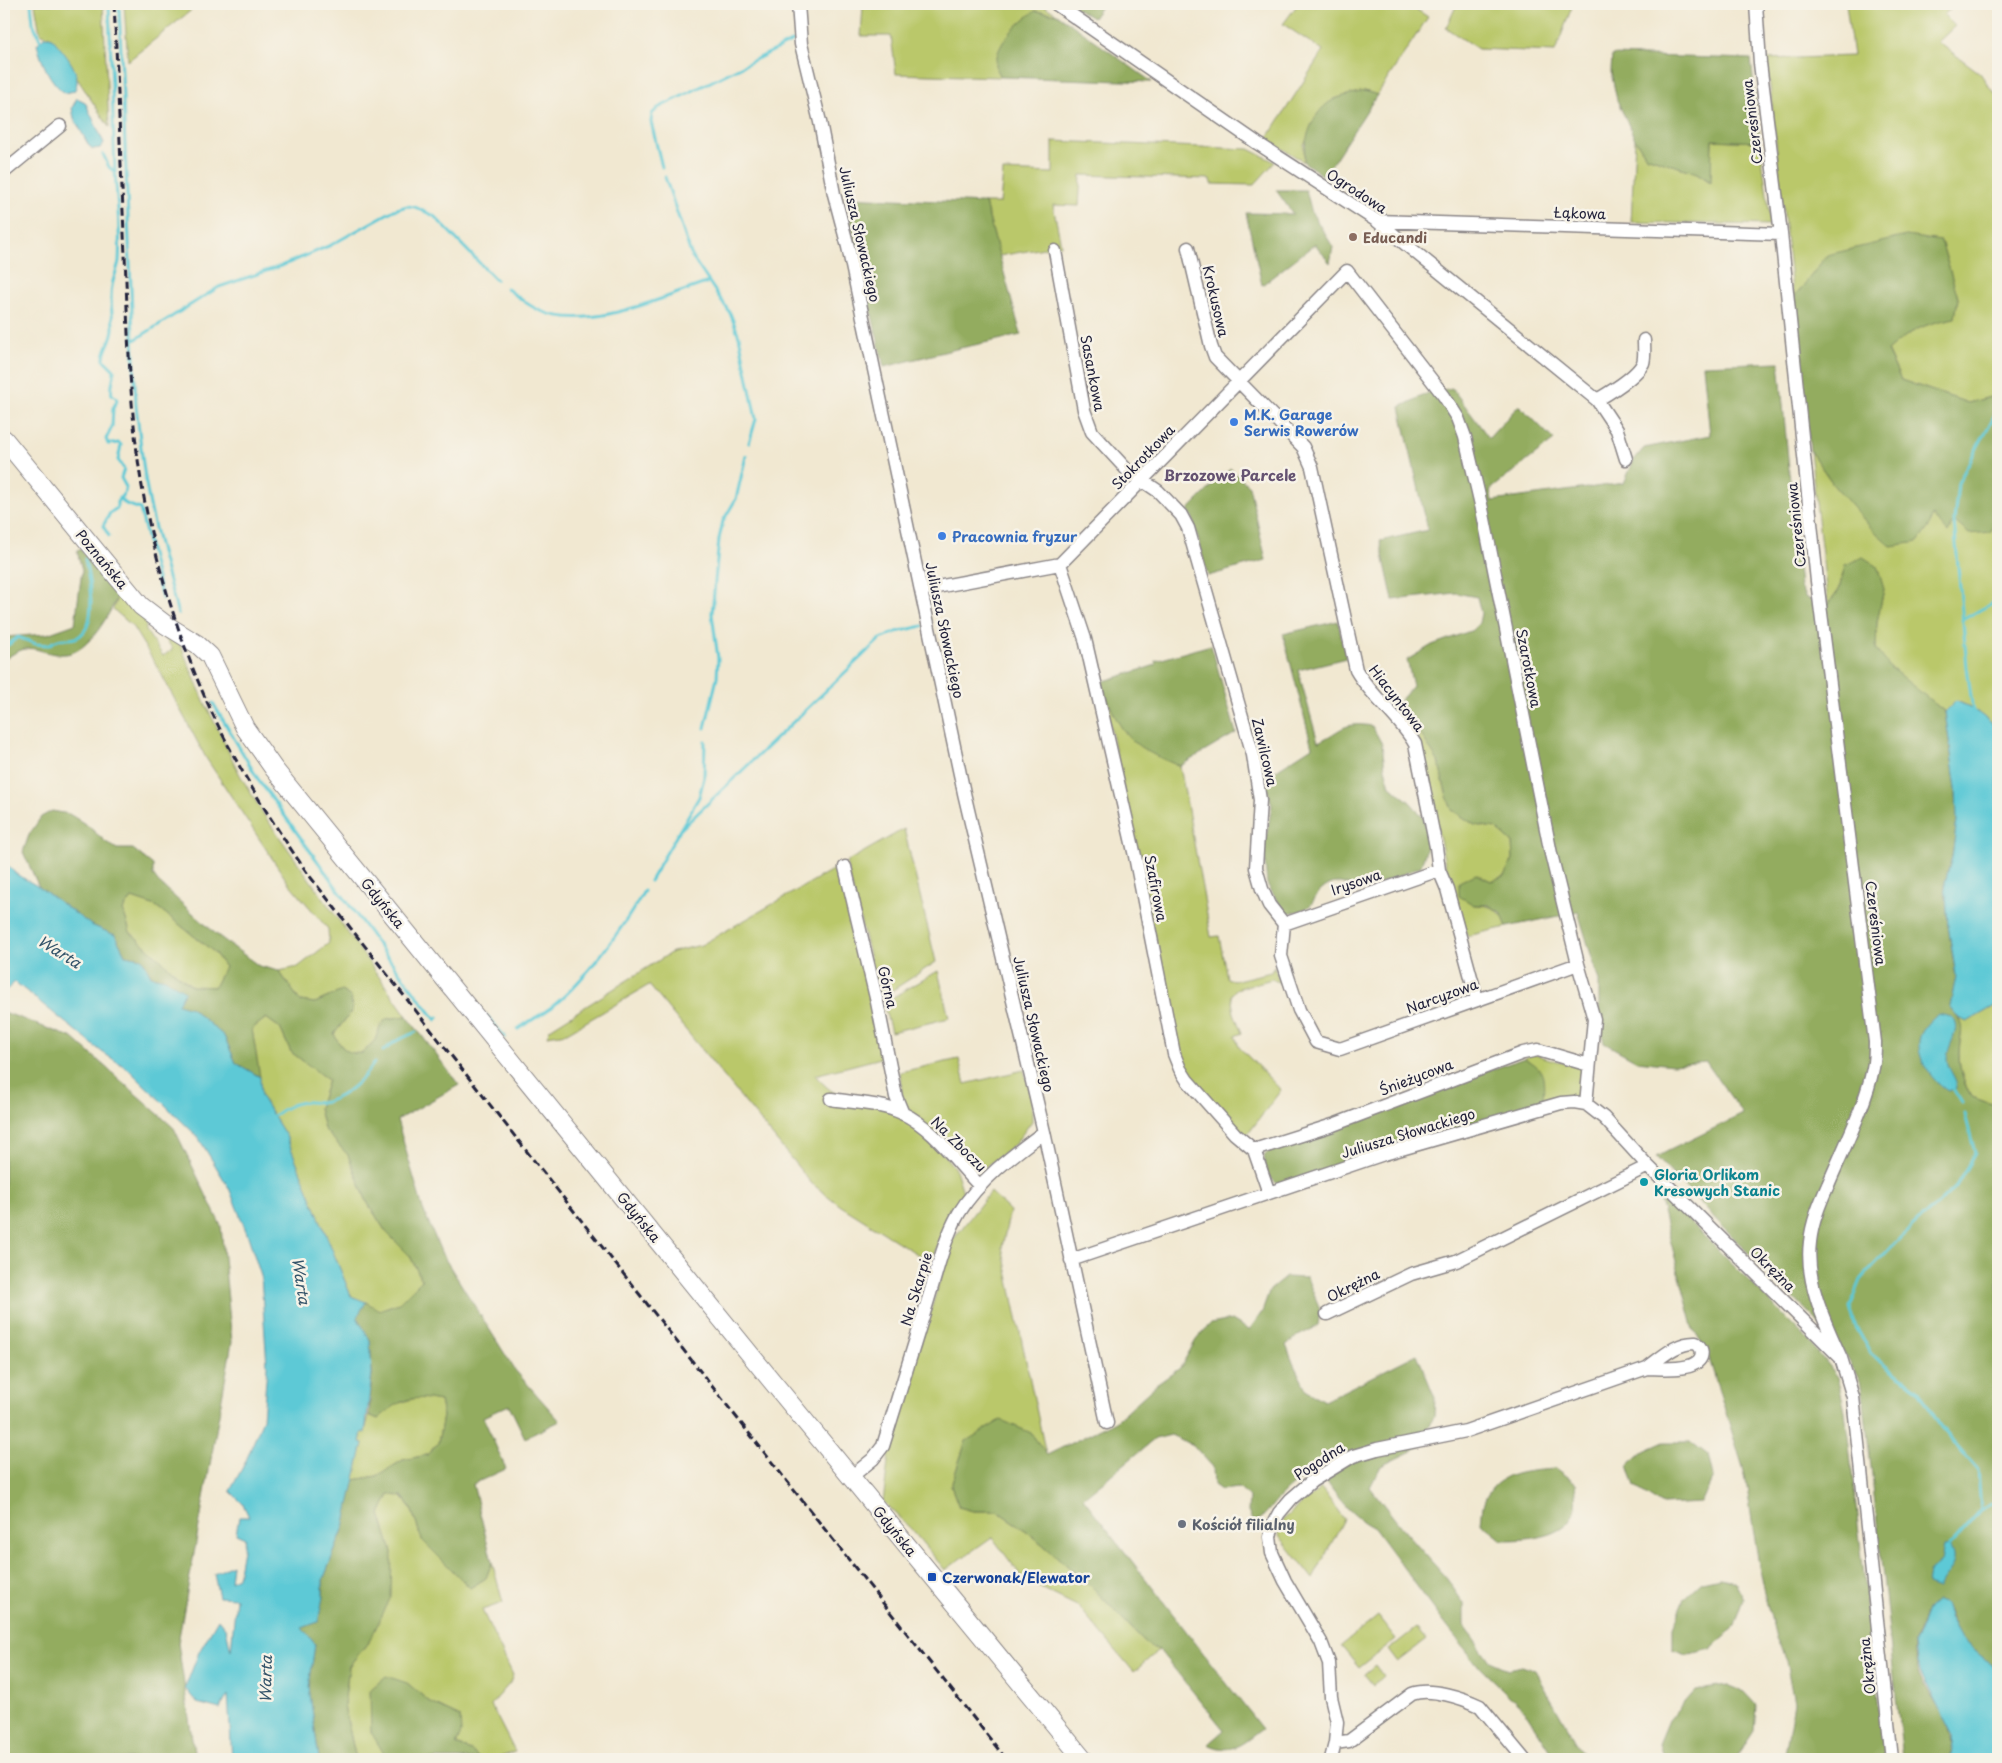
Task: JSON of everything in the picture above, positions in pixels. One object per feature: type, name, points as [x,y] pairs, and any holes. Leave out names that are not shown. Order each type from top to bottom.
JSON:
[{"type":"main road","name":"Poznańska","points":[[4,439],[141,606],[161,622],[197,644],[215,662]]},
{"type":"main road","name":"Gdyńska","points":[[215,662],[245,728],[274,769],[1083,1759]]},
{"type":"street","name":"Juliusza Słowackiego","points":[[798,4],[800,44],[820,122],[834,194],[848,247],[964,793],[1044,1132],[1107,1423]]},
{"type":"street","name":"Ogrodowa","points":[[1056,4],[1256,143],[1377,221],[1597,400],[1617,430],[1626,459]]},
{"type":"street","name":"Czereśniowa","points":[[1756,4],[1763,88],[1781,234],[1817,581],[1875,1042],[1874,1067],[1867,1090],[1815,1217],[1809,1243],[1810,1267],[1816,1294],[1824,1320],[1841,1358]]},
{"type":"street","points":[[4,172],[60,126]]},
{"type":"street","name":"Łąkowa","points":[[1377,221],[1781,234]]},
{"type":"street","name":"Krokusowa","points":[[1188,248],[1215,357],[1238,381]]},
{"type":"street","name":"Sasankowa","points":[[1055,251],[1084,410],[1092,432],[1126,470],[1141,481]]},
{"type":"street","name":"Stokrotkowa","points":[[1060,564],[1347,271]]},
{"type":"street","name":"Szarotkowa","points":[[1347,271],[1444,396],[1458,418],[1465,437],[1482,509],[1550,854],[1594,1019],[1586,1104]]},
{"type":"street","points":[[1597,400],[1609,394],[1636,372],[1643,363],[1644,340]]},
{"type":"street","name":"Hiacyntowa","points":[[1238,381],[1303,447],[1312,467],[1356,670],[1365,685],[1407,730],[1415,744],[1435,838],[1439,870],[1477,999]]},
{"type":"street","name":"Zawilcowa","points":[[1141,481],[1158,491],[1181,515],[1188,528],[1253,755],[1260,800],[1256,868],[1269,905],[1284,924]]},
{"type":"street","points":[[921,590],[1060,564]]},
{"type":"street","name":"Szafirowa","points":[[1060,564],[1085,640],[1134,856],[1174,1054],[1187,1080],[1235,1134],[1254,1150]]},
{"type":"street","name":"Górna","points":[[844,867],[877,1002],[896,1098],[904,1114]]},
{"type":"street","name":"Irysowa","points":[[1284,924],[1439,870]]},
{"type":"street","name":"Narcyzowa","points":[[1284,924],[1281,956],[1299,1010],[1316,1042],[1340,1049],[1578,964]]},
{"type":"street","name":"Śnieżycowa","points":[[1254,1150],[1333,1124],[1523,1053],[1538,1050],[1590,1065]]},
{"type":"street","name":"Na Zboczu","points":[[831,1099],[888,1108],[904,1114],[929,1132],[980,1186]]},
{"type":"street","name":"Juliusza Słowackiego","points":[[1071,1260],[1384,1154],[1561,1103],[1574,1102],[1586,1104]]},
{"type":"street","points":[[1586,1104],[1604,1118],[1648,1166]]},
{"type":"street","name":"Na Skarpie","points":[[851,1477],[873,1459],[883,1446],[946,1242],[959,1214],[980,1186],[1023,1147],[1044,1132]]},
{"type":"street","points":[[1254,1150],[1269,1193]]},
{"type":"street","name":"Okrężna","points":[[1327,1314],[1411,1274],[1456,1261],[1648,1166],[1841,1358],[1853,1397],[1892,1759]]},
{"type":"street","name":"Pogodna","points":[[1331,1759],[1337,1722],[1331,1697],[1329,1663],[1321,1642],[1285,1581],[1272,1552],[1270,1537],[1273,1524],[1279,1513],[1291,1499],[1312,1481],[1353,1456],[1377,1449],[1466,1431],[1648,1368]]},
{"type":"street","points":[[1335,1743],[1349,1741],[1412,1694],[1420,1691],[1430,1691],[1472,1702],[1480,1706],[1524,1759]]},
{"type":"green space","points":[[35,4],[103,4],[109,127],[50,37],[40,33]]},
{"type":"green space","points":[[124,4],[199,4],[128,61]]},
{"type":"green space","points":[[808,4],[818,4],[810,9]]},
{"type":"green space","points":[[818,4],[1041,4],[1057,14],[1035,11],[996,67],[1001,77],[896,74],[891,36],[861,36],[863,6]]},
{"type":"green space","points":[[1069,4],[1103,4],[1093,18]]},
{"type":"green space","points":[[1298,4],[1408,4],[1428,17],[1377,95],[1365,91],[1334,99],[1304,144],[1304,162],[1267,139],[1323,51],[1283,24]]},
{"type":"green space","points":[[1457,4],[1573,4],[1555,52],[1478,49],[1446,28]]},
{"type":"green space","points":[[1846,4],[1955,4],[1944,15],[1955,26],[1938,42],[1980,73],[1998,97],[1998,391],[1994,396],[1968,403],[1901,380],[1887,350],[1903,337],[1918,329],[1955,317],[1958,298],[1941,241],[1793,299],[1767,59],[1853,56]]},
{"type":"green space","points":[[1035,11],[1057,14],[1152,82],[1001,77],[996,66],[999,49],[1009,34]]},
{"type":"green space","points":[[1612,55],[1751,59],[1760,142],[1712,140],[1711,182],[1697,173],[1646,156],[1635,139],[1617,100],[1611,72]]},
{"type":"green space","points":[[1365,91],[1377,95],[1324,176],[1304,162],[1304,153],[1311,126],[1320,110],[1327,104],[1335,99]]},
{"type":"green space","points":[[1635,139],[1646,156],[1697,173],[1710,182],[1712,140],[1760,142],[1771,225],[1631,222]]},
{"type":"green space","points":[[1053,141],[1249,149],[1275,162],[1254,185],[1211,184],[1210,179],[1081,175],[1079,206],[1053,205],[1061,245],[999,256],[985,203],[1000,203],[1003,171],[1053,173]]},
{"type":"green space","points":[[1276,190],[1306,190],[1312,213],[1333,247],[1330,263],[1315,244],[1262,285],[1246,213],[1293,214]]},
{"type":"green space","points":[[845,197],[985,203],[1021,335],[884,367]]},
{"type":"green space","points":[[1906,236],[1941,241],[1958,298],[1955,318],[1918,329],[1887,351],[1901,380],[1968,403],[1994,396],[1998,391],[1998,520],[1990,532],[1969,534],[1954,521],[1948,533],[1932,515],[1929,527],[1918,542],[1891,546],[1872,529],[1834,485],[1810,451],[1793,299],[1827,255]]},
{"type":"green space","points":[[1779,362],[1800,587],[1806,598],[1828,605],[1839,590],[1845,565],[1863,557],[1877,566],[1884,589],[1877,622],[1876,649],[1891,668],[1945,712],[1956,788],[1957,820],[1952,857],[1945,882],[1948,925],[1956,977],[1950,1007],[1961,1026],[1960,1066],[1964,1082],[1971,1097],[1995,1105],[1998,1104],[1998,1670],[1961,1639],[1945,1604],[1928,1608],[1914,1644],[1914,1659],[1919,1673],[1949,1730],[1952,1744],[1950,1759],[1903,1759],[1862,1385],[1844,1352],[1817,1321],[1753,1258],[1656,1157],[1743,1114],[1706,1062],[1673,1065],[1637,1061],[1604,1043],[1599,1016],[1599,981],[1578,912],[1507,927],[1501,912],[1488,905],[1474,905],[1459,896],[1459,882],[1476,874],[1491,881],[1504,876],[1513,859],[1512,842],[1496,828],[1475,825],[1452,810],[1438,761],[1398,703],[1413,686],[1407,660],[1432,645],[1473,630],[1479,623],[1481,613],[1477,597],[1456,593],[1393,600],[1380,541],[1428,530],[1400,407],[1428,393],[1452,388],[1489,438],[1519,405],[1554,440],[1490,490],[1492,501],[1624,483],[1634,460],[1644,448],[1710,435],[1703,365]]},
{"type":"green space","points":[[1810,451],[1834,485],[1990,532],[1998,520],[1998,605],[1996,606],[1998,615],[1998,728],[1972,708],[1957,701],[1945,712],[1906,682],[1886,663],[1876,647],[1878,618],[1884,590],[1845,565],[1839,590],[1828,605]]},
{"type":"green space","points":[[1230,468],[1249,486],[1266,560],[1208,576],[1192,516],[1188,510]]},
{"type":"green space","points":[[80,549],[118,595],[98,631],[83,647],[75,652],[56,654],[29,649],[14,653],[4,660],[4,637],[47,634],[75,624],[82,570],[77,551]]},
{"type":"green space","points":[[118,595],[145,617],[146,631],[163,656],[173,649],[163,636],[165,632],[179,642],[205,703],[240,775],[266,818],[407,1016],[386,1019],[380,1027],[375,1040],[363,1053],[353,1053],[345,1050],[334,1034],[352,1011],[342,991],[315,1003],[300,1001],[279,971],[298,967],[329,943],[328,929],[287,881],[206,758],[158,668],[132,626],[113,609]]},
{"type":"green space","points":[[1338,621],[1346,658],[1298,670],[1318,742],[1348,726],[1372,726],[1382,744],[1385,768],[1390,786],[1410,802],[1423,817],[1429,841],[1421,866],[1392,879],[1363,888],[1333,883],[1322,890],[1305,909],[1287,913],[1267,884],[1264,850],[1272,805],[1264,778],[1312,747],[1283,634]]},
{"type":"green space","points":[[1211,645],[1236,733],[1180,766],[1160,758],[1129,737],[1116,718],[1101,682],[1156,665],[1155,661]]},
{"type":"green space","points":[[1101,682],[1111,708],[1172,763],[1180,766],[1211,937],[1219,936],[1227,978],[1233,981],[1271,972],[1274,966],[1280,983],[1272,979],[1236,989],[1231,995],[1234,1013],[1242,1033],[1235,1036],[1239,1047],[1281,1090],[1248,1134],[1240,1132],[1206,1096],[1191,1076],[1179,1054]]},
{"type":"green space","points":[[1416,727],[1438,761],[1452,810],[1475,825],[1496,828],[1512,842],[1513,859],[1504,876],[1491,881],[1476,874],[1474,905],[1495,909],[1502,916],[1507,927],[1467,936],[1448,878]]},
{"type":"green space","points":[[52,811],[69,814],[87,825],[117,849],[133,849],[153,865],[153,875],[158,882],[216,934],[259,966],[279,971],[300,1001],[315,1003],[342,991],[351,997],[352,1011],[334,1034],[345,1050],[353,1053],[363,1053],[375,1040],[380,1027],[386,1019],[407,1016],[459,1085],[397,1120],[423,1209],[442,1254],[515,1370],[560,1421],[525,1438],[509,1405],[483,1417],[506,1469],[473,1484],[492,1562],[486,1578],[470,1588],[422,1540],[411,1508],[402,1496],[389,1495],[380,1514],[392,1552],[391,1597],[370,1640],[349,1666],[344,1706],[356,1759],[319,1759],[309,1687],[315,1644],[301,1628],[323,1597],[323,1580],[344,1527],[354,1480],[377,1476],[403,1460],[427,1455],[438,1443],[443,1416],[440,1401],[421,1398],[406,1400],[393,1407],[378,1419],[369,1415],[372,1373],[370,1340],[357,1317],[366,1302],[379,1310],[399,1303],[422,1280],[410,1256],[386,1232],[367,1202],[348,1155],[324,1129],[319,1108],[328,1080],[291,1052],[280,1028],[266,1018],[252,1029],[260,1077],[236,1063],[224,1036],[191,1008],[177,1004],[184,992],[165,979],[151,976],[142,958],[125,955],[115,935],[91,925],[39,887],[23,852],[29,835],[41,817]],"holes":[[[132,898],[156,906],[214,952],[225,967],[214,987],[191,986],[130,932],[123,910]]]},
{"type":"green space","points":[[904,829],[936,962],[885,995],[878,992],[846,862]]},
{"type":"green space","points":[[841,865],[885,1057],[815,1075],[831,1090],[845,1097],[883,1103],[890,1096],[933,1141],[956,1170],[963,1192],[930,1262],[841,1206],[811,1183],[649,985],[567,1033],[547,1036],[550,1029],[672,952],[701,945]]},
{"type":"green space","points":[[132,898],[156,906],[214,952],[225,967],[214,987],[192,986],[130,932],[123,910]]},
{"type":"green space","points":[[938,971],[949,1018],[891,1032],[883,1003]]},
{"type":"green space","points":[[1998,1004],[1998,1104],[1995,1105],[1971,1097],[1966,1087],[1959,1060],[1961,1034],[1959,1018],[1967,1022]]},
{"type":"green space","points":[[4,1012],[73,1038],[174,1128],[221,1226],[232,1342],[178,1643],[195,1759],[4,1759]]},
{"type":"green space","points":[[266,1018],[280,1028],[291,1052],[328,1080],[319,1108],[324,1129],[348,1155],[367,1202],[386,1232],[410,1256],[422,1280],[399,1303],[379,1310],[351,1296],[286,1136],[261,1096],[252,1029]]},
{"type":"green space","points":[[1533,1054],[1581,1068],[1583,1091],[1575,1097],[1543,1102],[1524,1058]]},
{"type":"green space","points":[[1524,1058],[1537,1066],[1540,1071],[1543,1081],[1543,1102],[1277,1184],[1267,1174],[1264,1156],[1272,1148]]},
{"type":"green space","points":[[959,1059],[965,1084],[1024,1070],[1032,1098],[1032,1121],[1015,1144],[984,1168],[971,1169],[912,1115],[902,1097],[900,1072]]},
{"type":"green space","points":[[1657,1189],[1810,1342],[1837,1377],[1845,1411],[1885,1759],[1784,1759],[1794,1703],[1786,1660],[1776,1638],[1759,1567],[1745,1474],[1707,1352],[1694,1330]]},
{"type":"green space","points":[[990,1192],[1010,1211],[1002,1247],[1046,1455],[1031,1433],[966,1441],[951,1486],[959,1507],[973,1511],[997,1511],[1028,1532],[1091,1586],[1149,1646],[1159,1650],[1134,1672],[1079,1607],[1024,1580],[992,1537],[945,1570],[911,1529],[883,1502],[891,1439],[952,1241]]},
{"type":"green space","points":[[1286,1277],[1307,1278],[1320,1309],[1318,1326],[1298,1336],[1286,1345],[1307,1391],[1324,1401],[1417,1354],[1435,1398],[1434,1416],[1420,1447],[1381,1466],[1370,1487],[1401,1527],[1447,1579],[1464,1604],[1464,1625],[1490,1661],[1508,1669],[1521,1666],[1535,1670],[1585,1759],[1556,1759],[1525,1711],[1481,1669],[1374,1528],[1349,1510],[1318,1469],[1292,1486],[1265,1514],[1253,1522],[1248,1512],[1249,1498],[1239,1488],[1221,1490],[1214,1485],[1213,1467],[1193,1445],[1171,1435],[1155,1439],[1083,1498],[1262,1729],[1243,1743],[1224,1749],[1208,1744],[1224,1730],[1159,1650],[1149,1646],[1091,1586],[1028,1532],[997,1511],[973,1511],[959,1507],[951,1486],[966,1441],[1001,1420],[1031,1433],[1047,1455],[1116,1421],[1156,1385],[1180,1368],[1196,1340],[1210,1324],[1232,1320],[1249,1330],[1262,1312],[1270,1290]]},
{"type":"green space","points":[[418,1397],[440,1401],[443,1416],[438,1443],[427,1455],[403,1460],[377,1476],[354,1480],[363,1443],[360,1442],[362,1432],[365,1432],[369,1415],[378,1419],[393,1405]]},
{"type":"green space","points":[[1664,1442],[1691,1442],[1708,1455],[1713,1477],[1701,1503],[1663,1505],[1635,1487],[1628,1465],[1644,1451]]},
{"type":"green space","points":[[1555,1469],[1575,1484],[1576,1491],[1574,1515],[1569,1523],[1561,1529],[1542,1536],[1502,1540],[1481,1523],[1485,1500],[1490,1490],[1497,1483],[1515,1474]]},
{"type":"green space","points":[[1321,1488],[1344,1519],[1313,1579],[1278,1534],[1283,1519]]},
{"type":"green space","points":[[389,1495],[401,1496],[411,1508],[422,1540],[470,1588],[486,1578],[492,1562],[503,1603],[482,1610],[513,1675],[510,1683],[491,1705],[515,1752],[493,1759],[480,1759],[471,1751],[456,1745],[460,1717],[431,1703],[407,1683],[386,1755],[387,1759],[356,1759],[344,1706],[349,1666],[370,1640],[392,1552],[380,1514]]},
{"type":"green space","points":[[1720,1578],[1735,1582],[1744,1598],[1735,1627],[1710,1649],[1687,1655],[1673,1650],[1673,1628],[1685,1598],[1702,1582]]},
{"type":"green space","points":[[1378,1616],[1396,1639],[1359,1668],[1341,1646]]},
{"type":"green space","points":[[1416,1628],[1426,1640],[1397,1662],[1388,1650]]},
{"type":"green space","points":[[1375,1665],[1383,1676],[1373,1685],[1364,1674]]},
{"type":"green space","points":[[386,1676],[407,1683],[431,1703],[460,1717],[461,1733],[456,1745],[471,1751],[480,1759],[387,1759],[371,1732],[370,1690]]},
{"type":"green space","points":[[1729,1686],[1744,1692],[1756,1705],[1754,1731],[1737,1757],[1733,1759],[1664,1759],[1659,1744],[1669,1720],[1696,1690]]},
{"type":"water","points":[[44,37],[53,39],[75,71],[77,84],[74,91],[65,93],[55,84],[47,71],[37,44]]},
{"type":"water","points":[[77,98],[85,102],[104,143],[100,148],[93,149],[89,146],[74,118],[72,108]]},
{"type":"water","points":[[1956,701],[1972,708],[1998,728],[1998,1004],[1967,1022],[1959,1018],[1950,1007],[1956,976],[1948,925],[1945,882],[1952,857],[1957,820],[1956,788],[1945,712]]},
{"type":"water","name":"Warta","points":[[4,861],[16,874],[39,887],[91,925],[115,935],[125,955],[142,958],[151,976],[165,979],[185,991],[178,1004],[191,1008],[224,1036],[236,1063],[260,1077],[261,1096],[286,1136],[351,1296],[366,1302],[357,1317],[370,1340],[372,1373],[365,1433],[362,1432],[360,1442],[363,1443],[344,1527],[323,1580],[323,1597],[318,1622],[302,1628],[315,1644],[309,1687],[319,1759],[232,1759],[228,1695],[220,1709],[197,1703],[185,1688],[199,1652],[218,1619],[226,1629],[231,1651],[236,1598],[219,1597],[214,1574],[232,1565],[230,1581],[238,1577],[245,1538],[236,1534],[239,1517],[249,1517],[243,1504],[230,1491],[245,1463],[263,1419],[267,1366],[261,1276],[248,1236],[229,1188],[198,1137],[128,1069],[102,1052],[15,982],[4,992]]},
{"type":"water","points":[[1938,1014],[1952,1017],[1956,1027],[1948,1052],[1947,1062],[1957,1088],[1948,1091],[1929,1073],[1924,1065],[1919,1048],[1922,1032]]},
{"type":"water","points":[[1950,1545],[1954,1557],[1951,1568],[1937,1589],[1926,1585],[1928,1572],[1942,1560],[1945,1546]]},
{"type":"water","points":[[1936,1601],[1945,1604],[1950,1619],[1961,1639],[1998,1670],[1998,1759],[1950,1759],[1953,1749],[1952,1735],[1916,1663],[1914,1644],[1928,1608]]},
{"type":"waterway","points":[[31,4],[33,23],[42,44]]},
{"type":"waterway","points":[[109,4],[115,172]]},
{"type":"waterway","points":[[119,4],[136,406],[150,507],[178,614]]},
{"type":"waterway","points":[[662,167],[651,122],[652,114],[658,108],[793,41]]},
{"type":"waterway","points":[[103,154],[109,167],[115,172],[120,239],[119,261],[111,291],[113,332],[104,356],[104,360],[114,370],[112,395],[116,397],[117,401],[113,408],[112,427],[106,439],[108,444],[119,443],[121,445],[118,460],[124,469],[121,478],[126,487],[125,492],[117,502],[117,508],[110,513],[103,526],[109,536]]},
{"type":"waterway","points":[[665,177],[692,257],[730,313],[739,336],[756,419],[749,443]]},
{"type":"waterway","points":[[133,341],[219,287],[281,266],[331,245],[394,210],[407,206],[415,207],[434,216],[496,280]]},
{"type":"waterway","points":[[506,288],[527,304],[541,311],[560,316],[581,317],[626,310],[709,282]]},
{"type":"waterway","points":[[1973,712],[1967,667],[1954,521],[1958,483],[1998,409]]},
{"type":"waterway","points":[[705,728],[717,678],[718,658],[712,614],[719,539],[723,521],[736,499],[746,456]]},
{"type":"waterway","points":[[119,498],[126,504],[140,509],[162,599]]},
{"type":"waterway","points":[[4,645],[8,645],[18,637],[36,644],[49,645],[57,640],[78,637],[84,631],[89,622],[91,601],[85,559]]},
{"type":"waterway","points":[[1962,620],[1998,600]]},
{"type":"waterway","points":[[680,830],[879,640],[896,632],[923,626]]},
{"type":"waterway","points":[[213,703],[258,779],[379,946],[436,1020],[438,1017]]},
{"type":"waterway","points":[[650,881],[699,797],[704,778],[705,741]]},
{"type":"waterway","points":[[518,1029],[553,1006],[591,968],[615,936],[644,891]]},
{"type":"waterway","points":[[487,1016],[505,1037]]},
{"type":"waterway","points":[[383,1051],[396,1041],[416,1032]]},
{"type":"waterway","points":[[271,1118],[294,1104],[306,1102],[323,1103],[340,1096],[359,1081],[374,1063]]},
{"type":"waterway","points":[[1952,1087],[1962,1103]]},
{"type":"waterway","points":[[1950,1545],[1981,1510],[1978,1470],[1940,1426],[1919,1391],[1871,1354],[1855,1325],[1850,1307],[1861,1280],[1871,1268],[1901,1237],[1955,1188],[1975,1153],[1965,1114]]},
{"type":"waterway","points":[[1981,1510],[1998,1501]]},
{"type":"railway","points":[[114,4],[133,419],[140,474],[158,563],[171,607],[198,680],[224,738],[272,821],[308,874],[1006,1759]]},
{"type":"place","name":"Educandi","points":[[1353,237]]},
{"type":"place","name":"M.K. Garage Serwis Rowerów","points":[[1234,422]]},
{"type":"place","name":"Pracownia fryzur","points":[[942,536]]},
{"type":"place","name":"Gloria Orlikom Kresowych Stanic","points":[[1644,1182]]},
{"type":"place","name":"Kościół filialny","points":[[1182,1524]]},
{"type":"place","name":"Czerwonak/Elewator","points":[[932,1577]]},
{"type":"district","name":"Brzozowe Parcele","points":[[1230,474]]}]
